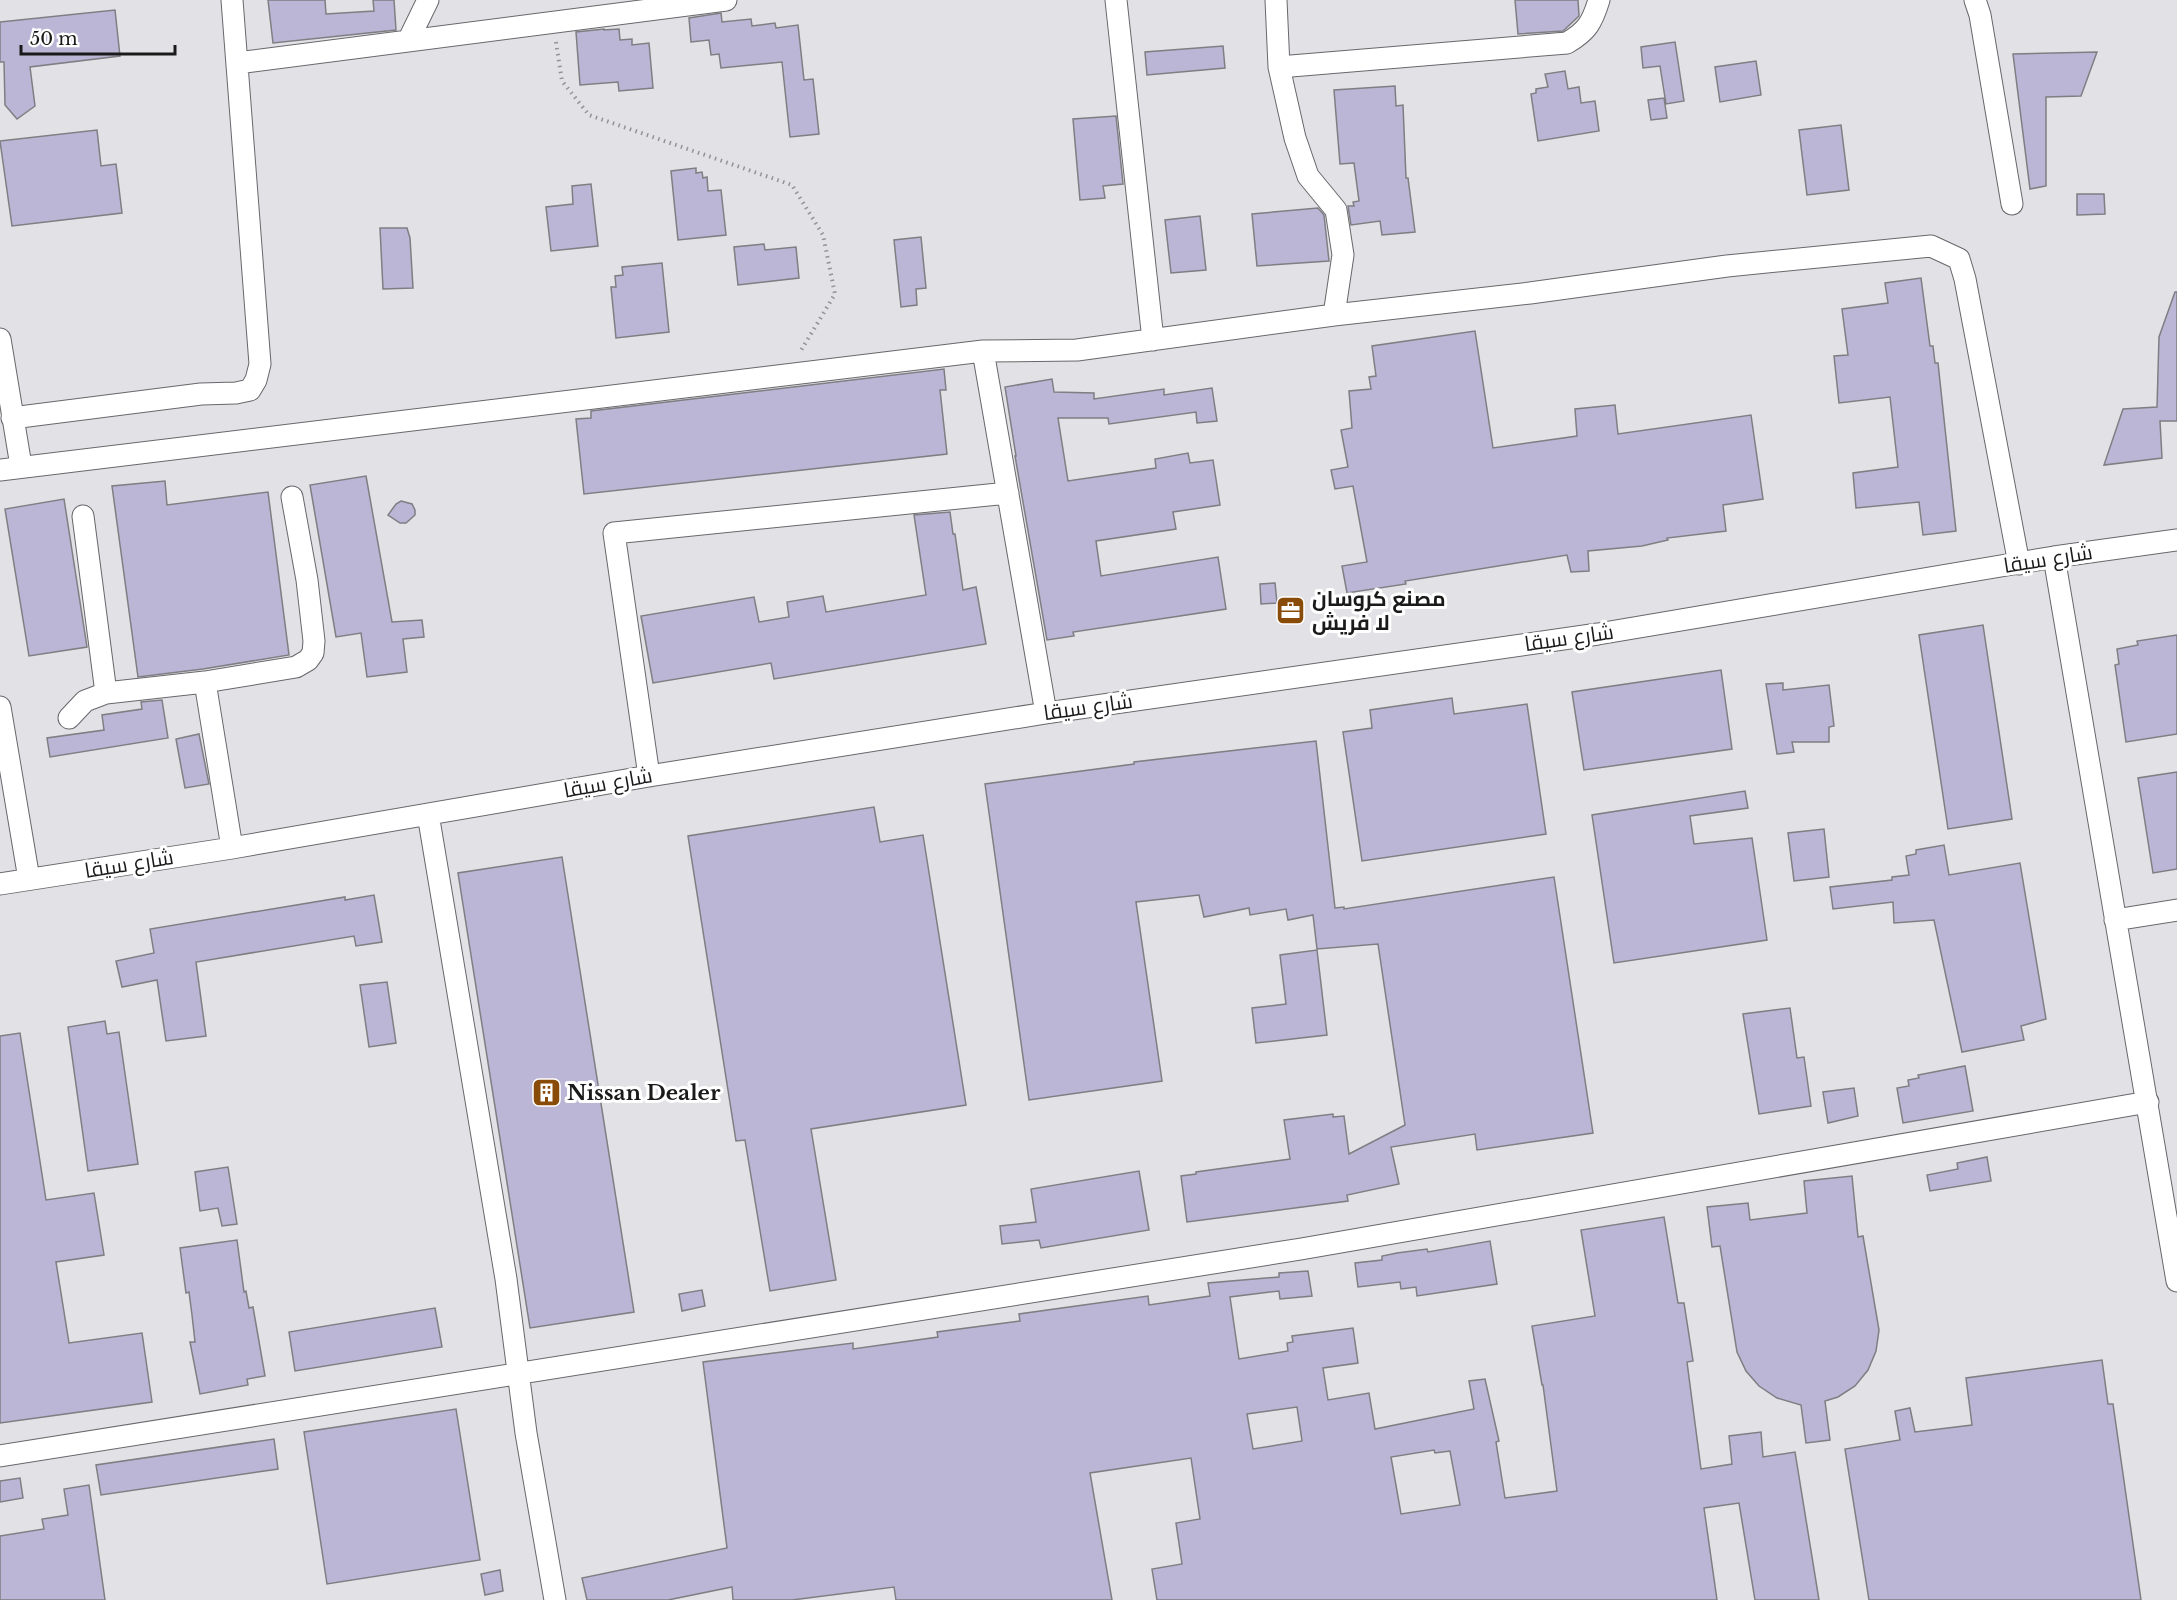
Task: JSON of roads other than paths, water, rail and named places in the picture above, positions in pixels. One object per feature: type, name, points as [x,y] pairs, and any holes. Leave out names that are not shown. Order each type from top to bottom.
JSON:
[{"type":"street","points":[[12,418],[201,394],[236,393],[250,390],[256,380],[260,364],[232,0]]},
{"type":"street","points":[[408,41],[428,0]]},
{"type":"street","points":[[237,63],[726,0]]},
{"type":"street","points":[[1116,0],[1153,340]]},
{"type":"street","points":[[1276,0],[1279,67],[1287,110],[1308,176],[1336,210],[1343,255],[1334,315]]},
{"type":"street","points":[[1279,67],[1568,43],[1584,33],[1594,17],[1599,0]]},
{"type":"street","points":[[1974,0],[1980,15],[2012,204]]},
{"type":"street","points":[[0,339],[12,418],[10,468],[983,351],[1077,350],[1727,266],[1931,246],[1959,259],[1965,279],[2019,564]]},
{"type":"street","points":[[983,351],[1046,713]]},
{"type":"street","points":[[649,776],[614,533],[1008,493]]},
{"type":"street","points":[[69,718],[85,701],[106,693],[205,682],[296,667],[308,660],[313,653],[314,641],[307,580],[292,497]]},
{"type":"street","points":[[83,516],[106,693]]},
{"type":"street","name":"شارع سيقا","points":[[0,884],[232,848],[649,776],[1046,713],[1598,634],[2054,557],[2177,540]]},
{"type":"street","points":[[2054,557],[2115,920],[2172,1220],[2177,1281]]},
{"type":"street","points":[[205,682],[232,848]]},
{"type":"street","points":[[0,707],[29,879]]},
{"type":"street","points":[[428,814],[506,1279],[526,1433],[555,1600]]},
{"type":"street","points":[[2115,920],[2177,910]]},
{"type":"street","points":[[0,1456],[1289,1251],[2148,1102]]},
{"type":"place","name":"مصنع كروسان لا فريش","points":[[1291,611]]},
{"type":"place","name":"Nissan Dealer","points":[[546,1093]]}]
